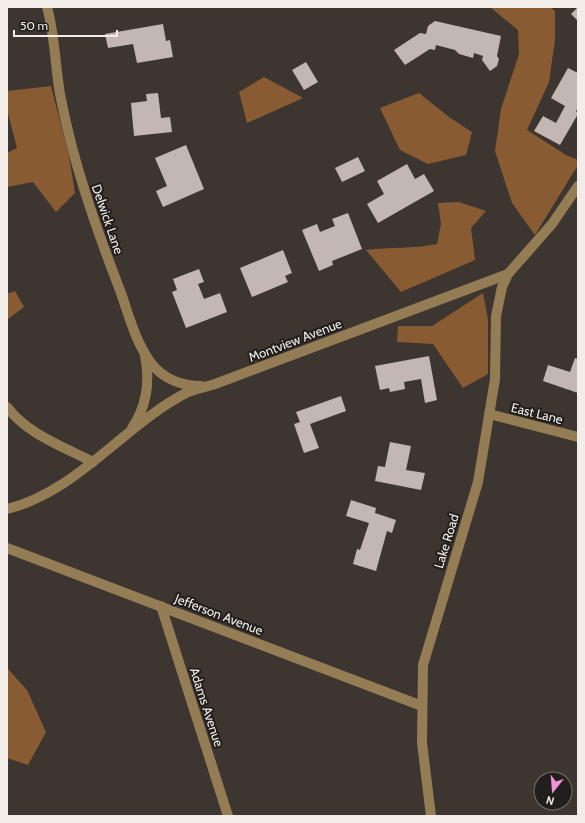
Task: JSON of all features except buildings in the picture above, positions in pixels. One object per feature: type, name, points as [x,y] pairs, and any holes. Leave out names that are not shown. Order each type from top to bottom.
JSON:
[{"type":"street","name":"Delwick Lane","points":[[47,7],[60,92],[72,152],[99,236],[145,352],[151,362],[169,378],[192,386],[215,384]]},
{"type":"street","name":"Montview Avenue","points":[[7,509],[19,506],[44,495],[93,462],[127,434],[162,408],[187,392],[215,384],[508,274],[552,224],[578,186]]},
{"type":"street","name":"Lake Road","points":[[431,816],[422,743],[423,665],[478,482],[495,379],[496,316],[502,287],[508,274]]},
{"type":"street","points":[[127,434],[142,408],[147,389],[148,370],[145,352]]},
{"type":"street","points":[[7,407],[29,427],[50,441],[93,462]]},
{"type":"street","name":"East Lane","points":[[489,414],[578,437]]},
{"type":"street","name":"Jefferson Avenue","points":[[7,548],[422,706]]},
{"type":"street","name":"Adams Avenue","points":[[161,606],[228,816]]},
{"type":"shaded area","points":[[490,7],[550,7],[555,11],[555,40],[549,82],[527,130],[566,155],[578,160],[578,165],[535,235],[512,203],[495,151],[501,109],[519,54],[518,30]]},
{"type":"shaded area","points":[[264,77],[303,98],[247,123],[239,92]]},
{"type":"shaded area","points":[[51,86],[69,156],[75,193],[56,212],[33,182],[7,187],[7,153],[17,148],[7,110],[7,91]]},
{"type":"shaded area","points":[[419,93],[449,117],[472,132],[466,155],[428,164],[400,150],[380,108]]},
{"type":"shaded area","points":[[459,202],[486,211],[471,228],[475,260],[401,292],[366,250],[419,247],[437,244],[441,224],[438,203]]},
{"type":"shaded area","points":[[15,291],[24,307],[7,320],[7,294]]},
{"type":"shaded area","points":[[483,293],[488,320],[488,374],[463,388],[433,344],[397,342],[398,326],[432,326]]},
{"type":"shaded area","points":[[7,668],[27,690],[46,732],[28,765],[7,758]]}]
